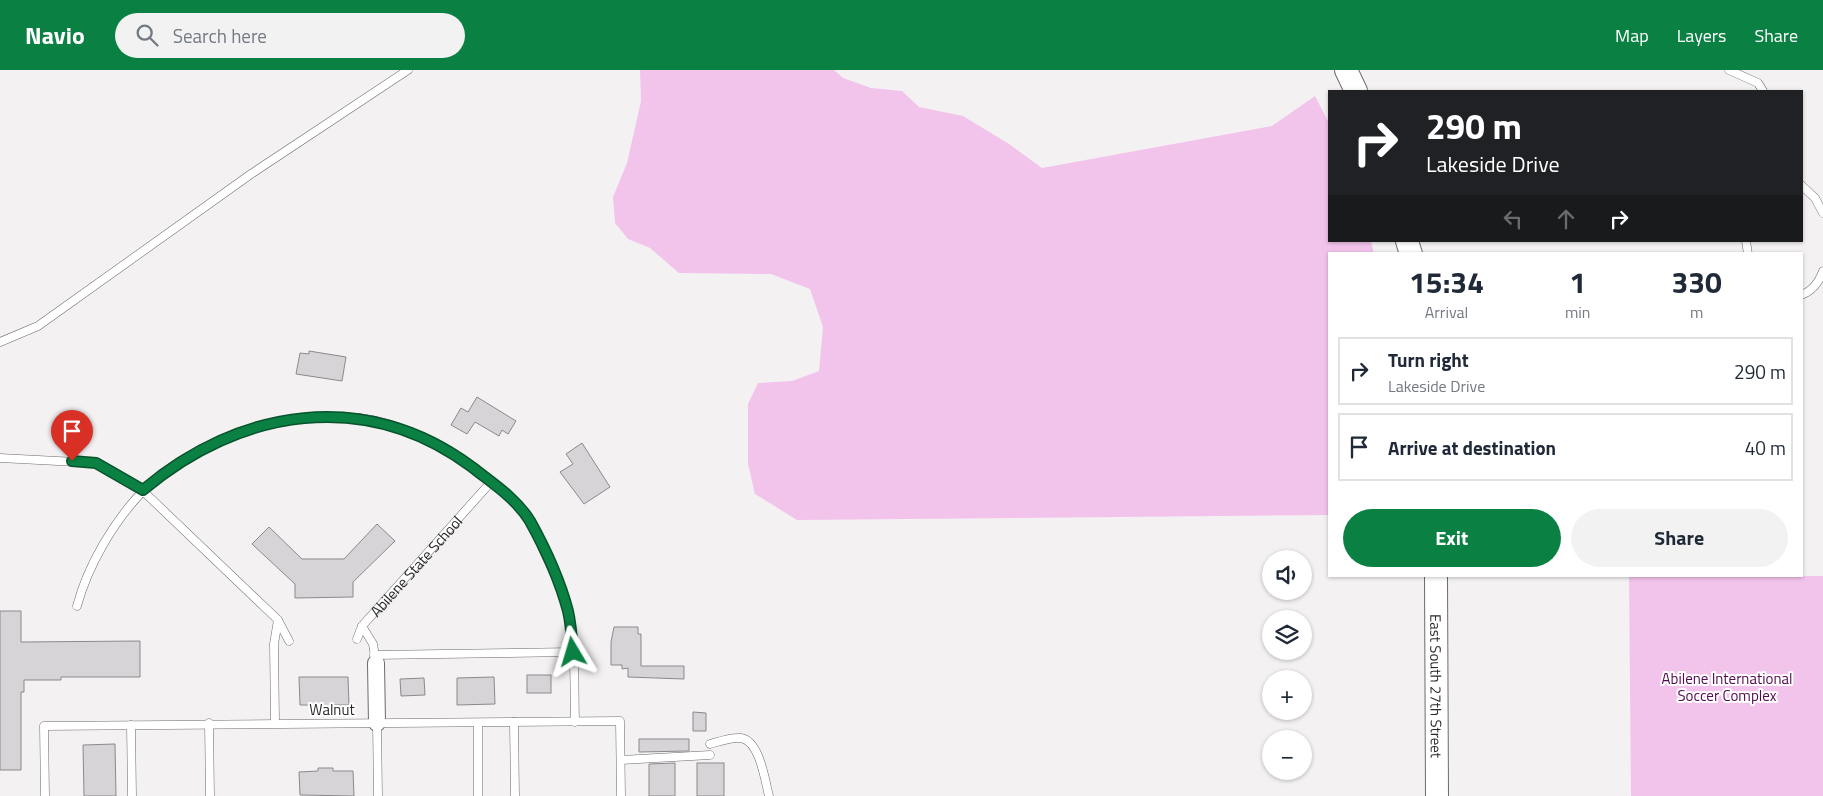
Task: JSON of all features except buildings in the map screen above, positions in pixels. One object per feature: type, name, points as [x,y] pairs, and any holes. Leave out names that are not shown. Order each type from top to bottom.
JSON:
[{"type":"main road","points":[[1346,70],[1356,90]]},
{"type":"main road","name":"East South 27th Street","points":[[1436,577],[1437,796]]},
{"type":"street","name":"Abilene State School","points":[[375,659],[377,723]]},
{"type":"lane","points":[[0,342],[38,326],[251,174],[408,70]]},
{"type":"lane","points":[[1729,70],[1758,83],[1762,90]]},
{"type":"lane","points":[[1803,187],[1814,198],[1823,213]]},
{"type":"lane","points":[[1803,294],[1807,293],[1818,283],[1823,271]]},
{"type":"lane","points":[[77,606],[81,590],[104,544],[143,490],[164,473],[190,457],[256,426],[324,417],[360,418],[424,438],[456,455],[512,498],[529,520],[542,546],[568,612],[573,652],[575,722]]},
{"type":"lane","points":[[0,458],[96,463],[143,490],[278,620],[289,641]]},
{"type":"lane","name":"Abilene State School","points":[[375,659],[371,639],[362,626],[491,482]]},
{"type":"lane","points":[[274,723],[274,644],[278,620]]},
{"type":"lane","points":[[357,640],[362,626]]},
{"type":"lane","points":[[375,659],[573,652]]},
{"type":"lane","name":"Walnut","points":[[44,796],[44,726],[209,723],[620,721],[621,760]]},
{"type":"lane","points":[[478,722],[478,796]]},
{"type":"lane","points":[[514,722],[515,796]]},
{"type":"lane","points":[[209,723],[210,796]]},
{"type":"lane","points":[[377,723],[378,796]]},
{"type":"lane","points":[[131,725],[132,796]]},
{"type":"lane","points":[[710,744],[729,739],[743,738],[750,743],[756,750],[769,796]]},
{"type":"lane","points":[[621,796],[621,760],[710,755]]},
{"type":"green space","points":[[640,70],[834,70],[843,78],[871,88],[902,91],[919,107],[963,116],[1009,144],[1042,168],[1272,126],[1315,96],[1328,121],[1328,242],[1371,242],[1374,252],[1328,252],[1328,515],[797,520],[755,494],[748,464],[748,404],[758,383],[792,381],[819,371],[823,327],[810,289],[771,274],[679,273],[650,248],[628,239],[615,223],[613,197],[627,163],[641,101]]},
{"type":"green space","name":"Abilene International Soccer Complex","points":[[1823,576],[1823,796],[1631,796],[1629,577]]},
{"type":"route","points":[[72,461],[96,463],[143,490],[164,473],[190,457],[256,426],[297,419],[324,417],[360,418],[424,438],[456,455],[512,498],[529,520],[556,578],[568,612],[573,652]]}]
